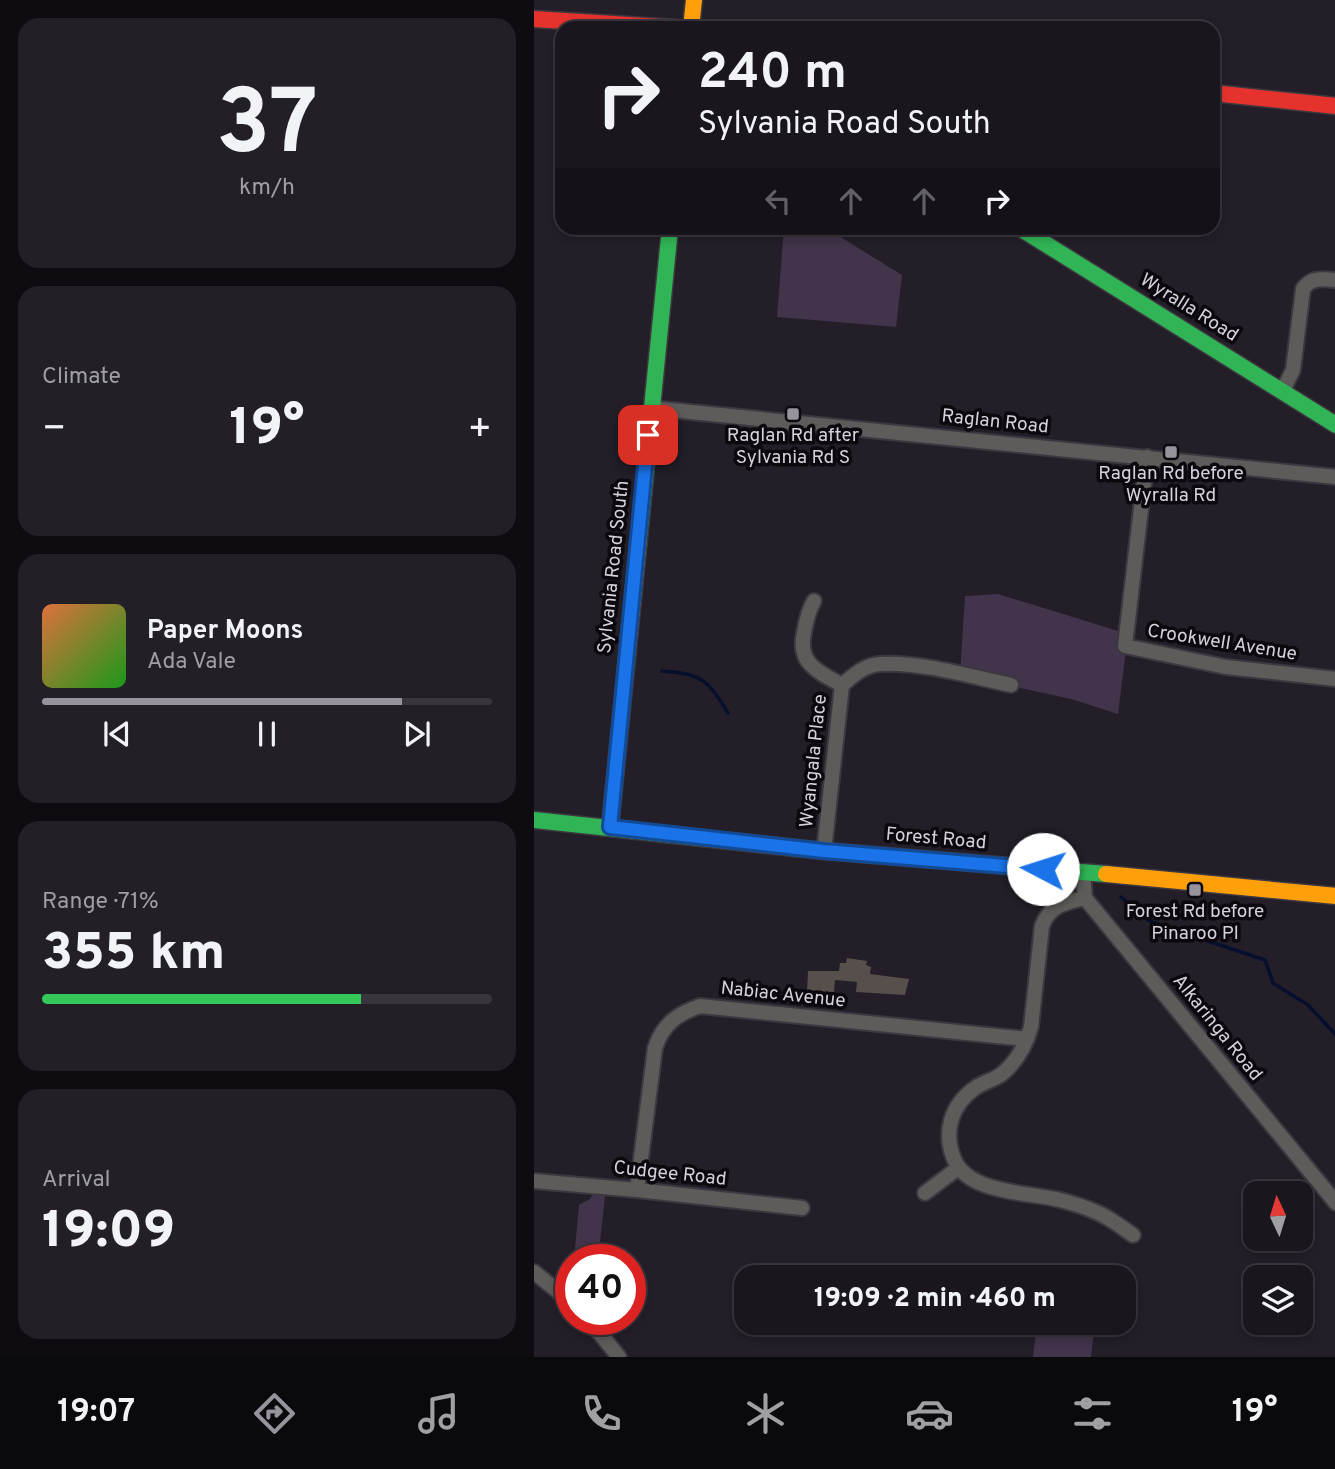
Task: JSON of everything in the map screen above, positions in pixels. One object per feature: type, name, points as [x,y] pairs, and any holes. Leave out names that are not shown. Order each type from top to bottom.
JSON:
[{"type":"street","points":[[692,21],[694,0]]},
{"type":"street","points":[[534,19],[566,21]]},
{"type":"street","points":[[534,29],[555,30]]},
{"type":"street","points":[[1220,94],[1335,106]]},
{"type":"street","name":"Sylvania Road South","points":[[610,827],[669,235]]},
{"type":"street","name":"Wyralla Road","points":[[1031,235],[1335,425]]},
{"type":"street","points":[[1282,392],[1293,370],[1303,289],[1316,279],[1335,280]]},
{"type":"street","name":"Raglan Road","points":[[651,408],[1335,477]]},
{"type":"street","name":"Crookwell Avenue","points":[[1148,457],[1125,646],[1226,667],[1335,679]]},
{"type":"street","points":[[814,601],[808,612],[801,643],[802,652],[806,660],[823,675],[842,685]]},
{"type":"street","name":"Wyangala Place","points":[[824,851],[842,685],[858,671],[878,664],[915,666],[1011,685]]},
{"type":"street","name":"Forest Road","points":[[534,820],[824,851],[1228,884],[1335,896]]},
{"type":"street","points":[[1083,872],[1085,898],[1058,906],[1046,914],[1042,926],[1031,1027],[1020,1056],[1002,1074],[975,1088],[957,1105],[948,1129],[951,1150],[958,1168],[974,1180],[996,1188],[1061,1200],[1099,1213],[1133,1235]]},
{"type":"street","name":"Alkaringa Road","points":[[1085,898],[1335,1203]]},
{"type":"street","name":"Nabiac Avenue","points":[[637,1190],[655,1048],[660,1034],[670,1021],[692,1009],[700,1006],[1028,1039]]},
{"type":"street","points":[[925,1193],[958,1168]]},
{"type":"street","name":"Cudgee Road","points":[[534,1181],[802,1208]]},
{"type":"street","points":[[534,1272],[555,1289]]},
{"type":"street","points":[[601,1335],[619,1357]]},
{"type":"shaded area","points":[[783,235],[837,235],[902,275],[896,327],[777,317]]},
{"type":"shaded area","points":[[998,594],[1128,634],[1118,714],[1071,699],[960,675],[965,596]]},
{"type":"shaded area","points":[[597,1186],[606,1187],[600,1244],[575,1244],[579,1205],[590,1199]]},
{"type":"shaded area","points":[[1036,1335],[1094,1335],[1091,1357],[1033,1357]]},
{"type":"building","points":[[847,958],[867,961],[866,965],[871,967],[870,974],[909,979],[905,995],[856,992],[857,982],[835,980],[834,993],[807,991],[808,971],[839,971],[840,963],[846,963]]},
{"type":"waterway","points":[[662,671],[686,674],[702,680],[728,713]]},
{"type":"waterway","points":[[1121,897],[1151,922],[1265,960],[1273,983],[1308,1005],[1336,1035]]},
{"type":"traffic: fast","points":[[639,538],[669,235]]},
{"type":"traffic: fast","points":[[1031,235],[1336,425]]},
{"type":"traffic: fast","points":[[534,820],[824,851],[1106,874]]},
{"type":"traffic: slow","points":[[692,21],[694,0]]},
{"type":"traffic: slow","points":[[610,827],[639,538]]},
{"type":"traffic: slow","points":[[1106,874],[1336,896]]},
{"type":"traffic: jam","points":[[534,19],[566,21]]},
{"type":"traffic: jam","points":[[1220,94],[1336,106]]},
{"type":"place","name":"Raglan Rd after Sylvania Rd S","points":[[793,414]]},
{"type":"place","name":"Raglan Rd before Wyralla Rd","points":[[1171,452]]},
{"type":"place","name":"Forest Rd before Pinaroo Pl","points":[[1195,890]]},
{"type":"route","points":[[648,435],[610,827],[824,851],[1043,869]]}]
